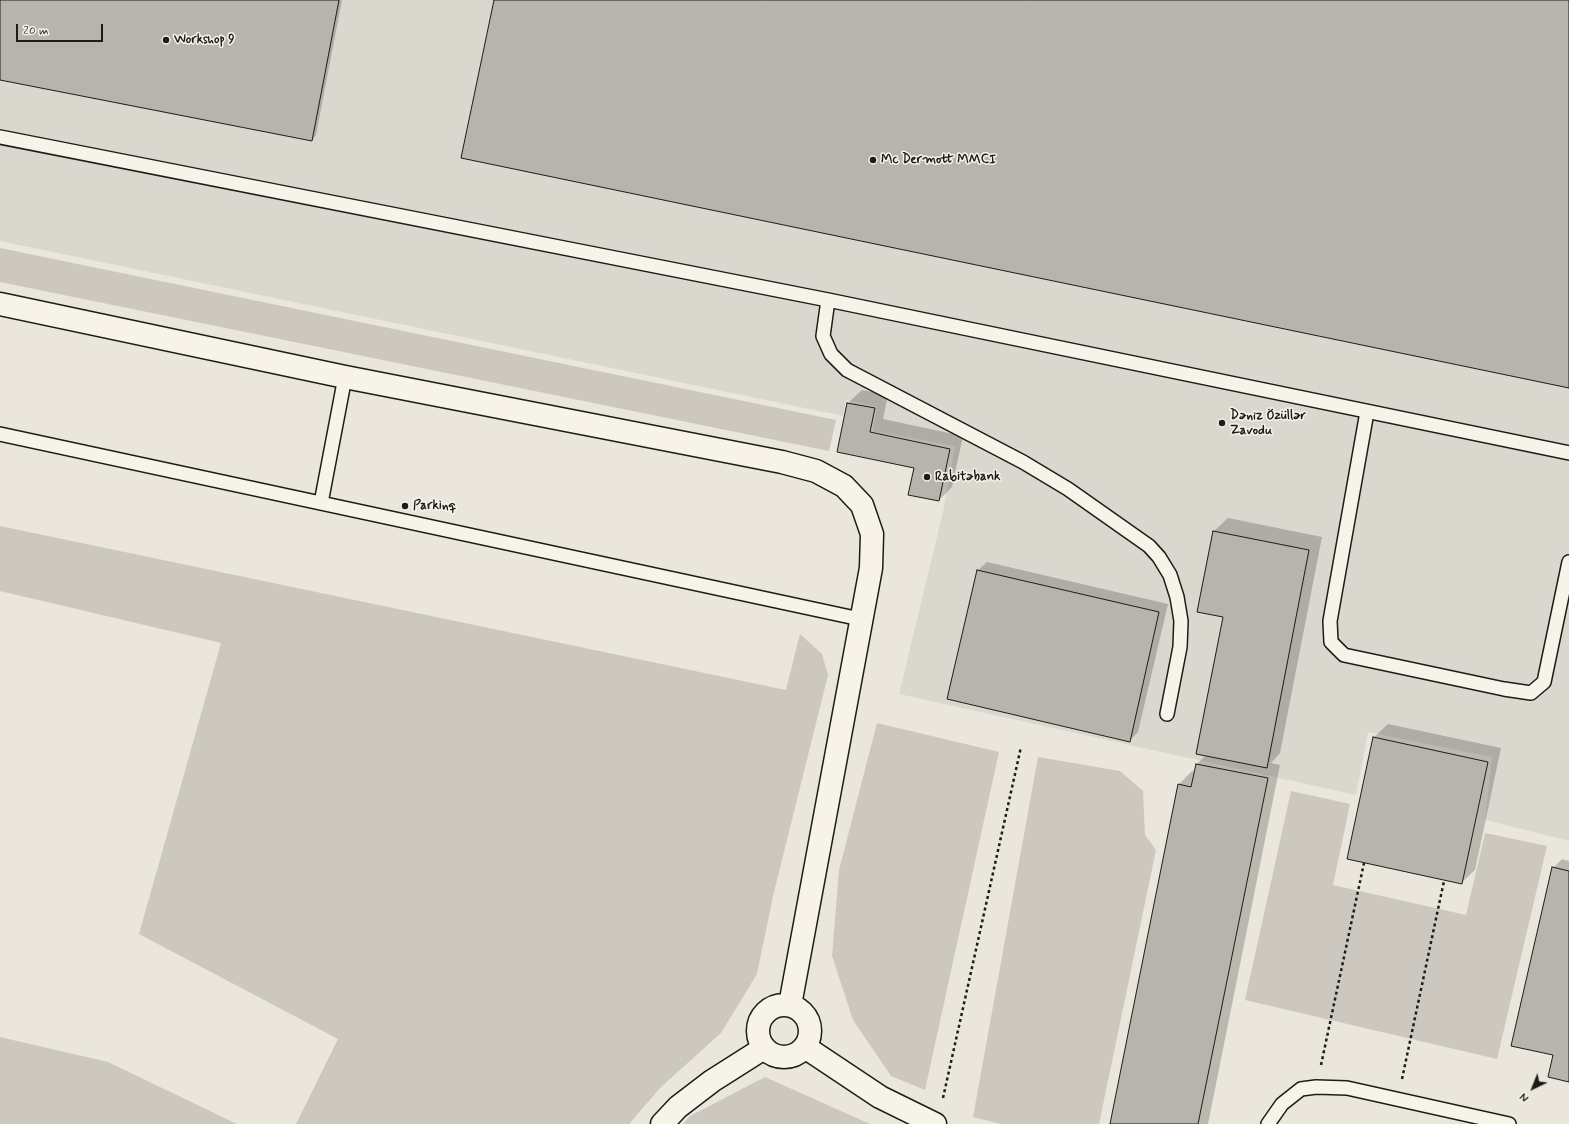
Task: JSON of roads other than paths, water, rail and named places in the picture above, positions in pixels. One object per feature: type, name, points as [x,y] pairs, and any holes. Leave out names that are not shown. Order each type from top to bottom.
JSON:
[{"type":"street","points":[[0,304],[345,377],[782,462],[816,471],[844,486],[862,505],[872,534],[871,568],[860,619],[790,1005]]},
{"type":"street","points":[[778,1005],[790,1005],[799,1009],[807,1017],[810,1027],[810,1037],[805,1047],[796,1054],[785,1057],[773,1055],[764,1048],[758,1038],[758,1027],[761,1017],[778,1005]]},
{"type":"street","points":[[805,1047],[880,1097],[935,1124]]},
{"type":"street","points":[[662,1124],[678,1107],[712,1081],[764,1048]]},
{"type":"lane","points":[[0,137],[828,300],[1569,453]]},
{"type":"lane","points":[[828,300],[823,336],[832,354],[847,370],[1023,462],[1068,490],[1149,546],[1159,557],[1170,575],[1175,590],[1181,621],[1180,647],[1167,714]]},
{"type":"lane","points":[[321,503],[345,377]]},
{"type":"lane","points":[[1367,412],[1330,621],[1331,642],[1344,654],[1504,689],[1531,693],[1544,682],[1569,562]]},
{"type":"lane","points":[[0,434],[860,619]]},
{"type":"lane","points":[[1268,1124],[1282,1104],[1301,1089],[1316,1087],[1347,1088],[1509,1124]]},
{"type":"place","name":"Workshop 9","points":[[166,40]]},
{"type":"place","name":"Mc Dermott MMCI","points":[[873,160]]},
{"type":"place","name":"Dəniz Özüllər Zavodu","points":[[1222,423]]},
{"type":"place","name":"Rabitəbank","points":[[927,477]]},
{"type":"place","name":"Parkinq","points":[[405,506]]}]
